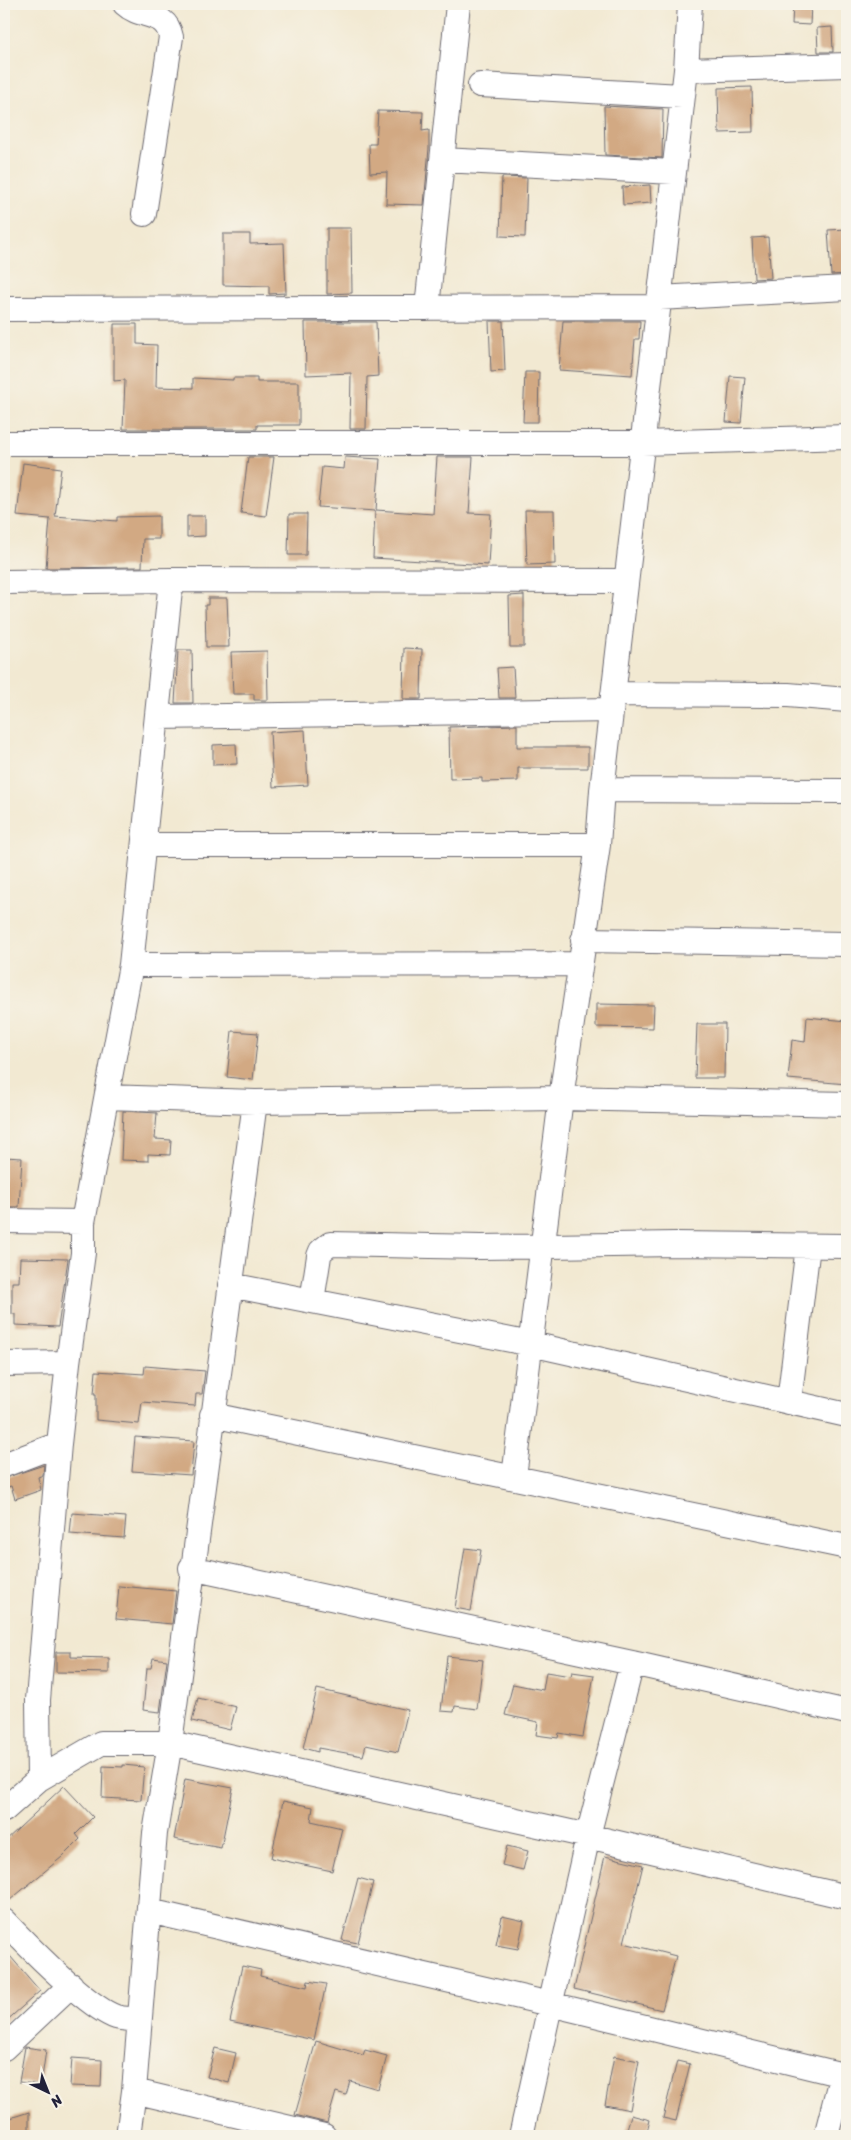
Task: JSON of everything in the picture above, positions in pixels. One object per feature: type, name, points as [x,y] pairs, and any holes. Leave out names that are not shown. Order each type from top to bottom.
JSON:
[{"type":"street","points":[[125,4],[161,20],[169,26],[171,37],[144,214]]},
{"type":"street","points":[[427,308],[458,4]]},
{"type":"street","points":[[514,1477],[561,1098],[598,845],[602,790],[686,70],[690,4]]},
{"type":"street","points":[[686,70],[847,65]]},
{"type":"street","points":[[480,85],[682,96]]},
{"type":"street","points":[[442,160],[673,172]]},
{"type":"street","points":[[4,309],[427,308],[659,302],[847,288]]},
{"type":"street","points":[[4,443],[642,442],[847,437]]},
{"type":"street","points":[[4,582],[171,580],[626,581]]},
{"type":"street","points":[[39,1779],[38,1700],[59,1444],[83,1253],[83,1222],[131,965],[171,580]]},
{"type":"street","points":[[157,717],[788,696],[847,700]]},
{"type":"street","points":[[602,790],[847,791]]},
{"type":"street","points":[[144,845],[598,845]]},
{"type":"street","points":[[584,940],[847,944]]},
{"type":"street","points":[[131,965],[580,964]]},
{"type":"street","points":[[107,1097],[254,1102],[561,1098],[847,1104]]},
{"type":"street","points":[[128,2136],[134,2091],[155,1833],[170,1743],[254,1102]]},
{"type":"street","points":[[4,1221],[83,1222]]},
{"type":"street","points":[[312,1301],[319,1256],[321,1251],[330,1244],[543,1247],[675,1244],[847,1246]]},
{"type":"street","points":[[789,1402],[808,1246]]},
{"type":"street","points":[[230,1285],[530,1344],[847,1414]]},
{"type":"street","points":[[4,1364],[68,1363]]},
{"type":"street","points":[[212,1415],[847,1547]]},
{"type":"street","points":[[4,1465],[59,1444]]},
{"type":"street","points":[[192,1568],[632,1663],[847,1712]]},
{"type":"street","points":[[521,2136],[588,1836],[632,1663]]},
{"type":"street","points":[[4,1810],[39,1779],[101,1743],[170,1743],[588,1836],[847,1897]]},
{"type":"street","points":[[149,1911],[550,2004],[844,2075],[826,2136]]},
{"type":"street","points":[[4,1921],[96,2006],[116,2017],[139,2020]]},
{"type":"street","points":[[4,2048],[72,1985]]},
{"type":"street","points":[[134,2091],[324,2136]]},
{"type":"building","points":[[793,4],[811,4],[810,25],[792,24]]},
{"type":"building","points":[[832,27],[833,52],[818,52],[817,28]]},
{"type":"building","points":[[752,87],[753,132],[719,133],[718,88]]},
{"type":"building","points":[[604,106],[663,109],[662,158],[605,155]]},
{"type":"building","points":[[378,111],[423,112],[422,131],[429,130],[424,205],[386,204],[387,172],[370,173],[369,144],[376,144]]},
{"type":"building","points":[[502,177],[527,178],[525,237],[500,236]]},
{"type":"building","points":[[650,185],[651,203],[623,205],[622,187]]},
{"type":"building","points":[[327,228],[351,228],[352,293],[327,294]]},
{"type":"building","points":[[847,229],[847,274],[831,275],[828,230]]},
{"type":"building","points":[[223,234],[250,234],[250,244],[284,243],[286,293],[269,294],[269,286],[223,285]]},
{"type":"building","points":[[768,237],[771,278],[754,279],[752,238]]},
{"type":"building","points":[[489,321],[503,321],[505,371],[491,372]]},
{"type":"building","points":[[563,321],[640,321],[639,339],[635,339],[632,375],[559,370]]},
{"type":"building","points":[[305,322],[376,322],[378,376],[367,377],[366,429],[350,429],[351,373],[306,375]]},
{"type":"building","points":[[114,324],[137,324],[137,344],[157,345],[156,387],[193,388],[193,378],[233,380],[233,378],[257,378],[257,382],[299,382],[299,425],[257,425],[257,429],[123,429],[125,380],[114,381]]},
{"type":"building","points":[[525,372],[539,372],[538,422],[523,422]]},
{"type":"building","points":[[730,376],[745,377],[741,423],[726,422]]},
{"type":"building","points":[[248,457],[274,457],[266,516],[241,513]]},
{"type":"building","points":[[345,457],[380,459],[376,510],[433,514],[437,457],[473,457],[469,513],[491,514],[488,565],[373,558],[375,511],[318,507],[322,467],[344,469]]},
{"type":"building","points":[[23,463],[61,468],[55,516],[117,521],[117,517],[159,516],[159,539],[143,539],[142,567],[46,568],[50,519],[17,516]]},
{"type":"building","points":[[525,510],[554,510],[555,564],[527,565]]},
{"type":"building","points":[[289,514],[307,514],[306,555],[288,555]]},
{"type":"building","points":[[187,516],[205,516],[205,536],[187,537]]},
{"type":"building","points":[[524,595],[524,647],[510,647],[509,596]]},
{"type":"building","points":[[208,598],[227,598],[229,647],[206,647],[205,605],[208,605]]},
{"type":"building","points":[[404,648],[422,649],[421,699],[403,699]]},
{"type":"building","points":[[178,650],[192,650],[193,703],[175,703]]},
{"type":"building","points":[[267,651],[268,700],[254,700],[254,694],[233,694],[231,652]]},
{"type":"building","points":[[513,667],[515,698],[499,698],[497,668]]},
{"type":"building","points":[[517,725],[517,747],[588,747],[588,768],[518,768],[518,781],[482,782],[482,778],[450,779],[449,727]]},
{"type":"building","points":[[305,730],[308,785],[273,787],[270,732]]},
{"type":"building","points":[[236,744],[237,764],[213,765],[213,745]]},
{"type":"building","points":[[596,1004],[654,1005],[653,1028],[596,1027]]},
{"type":"building","points":[[807,1017],[847,1021],[847,1084],[788,1079],[792,1040],[805,1042]]},
{"type":"building","points":[[697,1024],[725,1024],[724,1078],[695,1078]]},
{"type":"building","points":[[232,1031],[258,1033],[253,1080],[227,1077]]},
{"type":"building","points":[[123,1111],[157,1113],[155,1139],[171,1140],[170,1155],[148,1154],[148,1161],[121,1160]]},
{"type":"building","points":[[4,1157],[22,1158],[19,1207],[4,1207]]},
{"type":"building","points":[[20,1258],[68,1259],[58,1327],[15,1325],[15,1314],[12,1314],[12,1282],[19,1282]]},
{"type":"building","points":[[145,1366],[205,1371],[202,1394],[196,1394],[195,1406],[142,1402],[139,1424],[96,1420],[96,1394],[94,1394],[96,1371],[144,1374]]},
{"type":"building","points":[[135,1437],[194,1441],[191,1475],[132,1471]]},
{"type":"building","points":[[44,1465],[43,1475],[38,1477],[41,1490],[15,1499],[11,1486],[4,1488],[4,1478]]},
{"type":"building","points":[[72,1513],[126,1517],[124,1538],[70,1534]]},
{"type":"building","points":[[465,1548],[481,1550],[471,1611],[455,1608]]},
{"type":"building","points":[[119,1586],[176,1591],[172,1624],[116,1619]]},
{"type":"building","points":[[56,1652],[71,1652],[71,1657],[109,1658],[109,1673],[56,1672]]},
{"type":"building","points":[[447,1656],[483,1660],[477,1709],[455,1706],[454,1712],[441,1711]]},
{"type":"building","points":[[153,1658],[167,1660],[160,1712],[143,1710],[147,1668],[151,1668]]},
{"type":"building","points":[[546,1672],[571,1676],[572,1672],[594,1675],[583,1737],[559,1733],[558,1738],[536,1735],[538,1722],[505,1715],[513,1684],[543,1690]]},
{"type":"building","points":[[317,1689],[408,1710],[398,1752],[366,1745],[363,1756],[318,1748],[318,1752],[303,1748]]},
{"type":"building","points":[[198,1698],[236,1707],[230,1730],[192,1721]]},
{"type":"building","points":[[123,1765],[144,1767],[141,1800],[102,1798],[103,1766],[123,1767]]},
{"type":"building","points":[[185,1779],[233,1788],[221,1848],[174,1839]]},
{"type":"building","points":[[64,1786],[93,1817],[76,1834],[80,1839],[62,1857],[4,1905],[4,1842]]},
{"type":"building","points":[[283,1801],[313,1807],[311,1821],[342,1828],[332,1871],[271,1858]]},
{"type":"building","points":[[507,1846],[528,1851],[523,1870],[502,1865]]},
{"type":"building","points":[[605,1856],[643,1865],[624,1943],[676,1956],[662,2010],[574,1989]]},
{"type":"building","points":[[358,1878],[373,1882],[358,1943],[342,1940]]},
{"type":"building","points":[[502,1916],[524,1921],[518,1949],[496,1945]]},
{"type":"building","points":[[4,1949],[40,1991],[4,2023]]},
{"type":"building","points":[[242,1966],[261,1970],[260,1976],[307,1987],[308,1981],[326,1984],[314,2040],[230,2022]]},
{"type":"building","points":[[316,2041],[363,2055],[365,2050],[387,2056],[378,2089],[350,2081],[346,2095],[336,2092],[327,2123],[295,2115]]},
{"type":"building","points":[[25,2047],[46,2050],[41,2085],[19,2082]]},
{"type":"building","points":[[215,2048],[236,2053],[229,2083],[207,2077]]},
{"type":"building","points":[[614,2056],[639,2061],[630,2110],[605,2105]]},
{"type":"building","points":[[72,2058],[102,2060],[101,2087],[70,2086]]},
{"type":"building","points":[[677,2061],[690,2064],[676,2121],[663,2118]]},
{"type":"building","points":[[29,2112],[29,2136],[4,2136],[4,2120]]},
{"type":"building","points":[[631,2115],[650,2120],[646,2136],[625,2136]]}]
